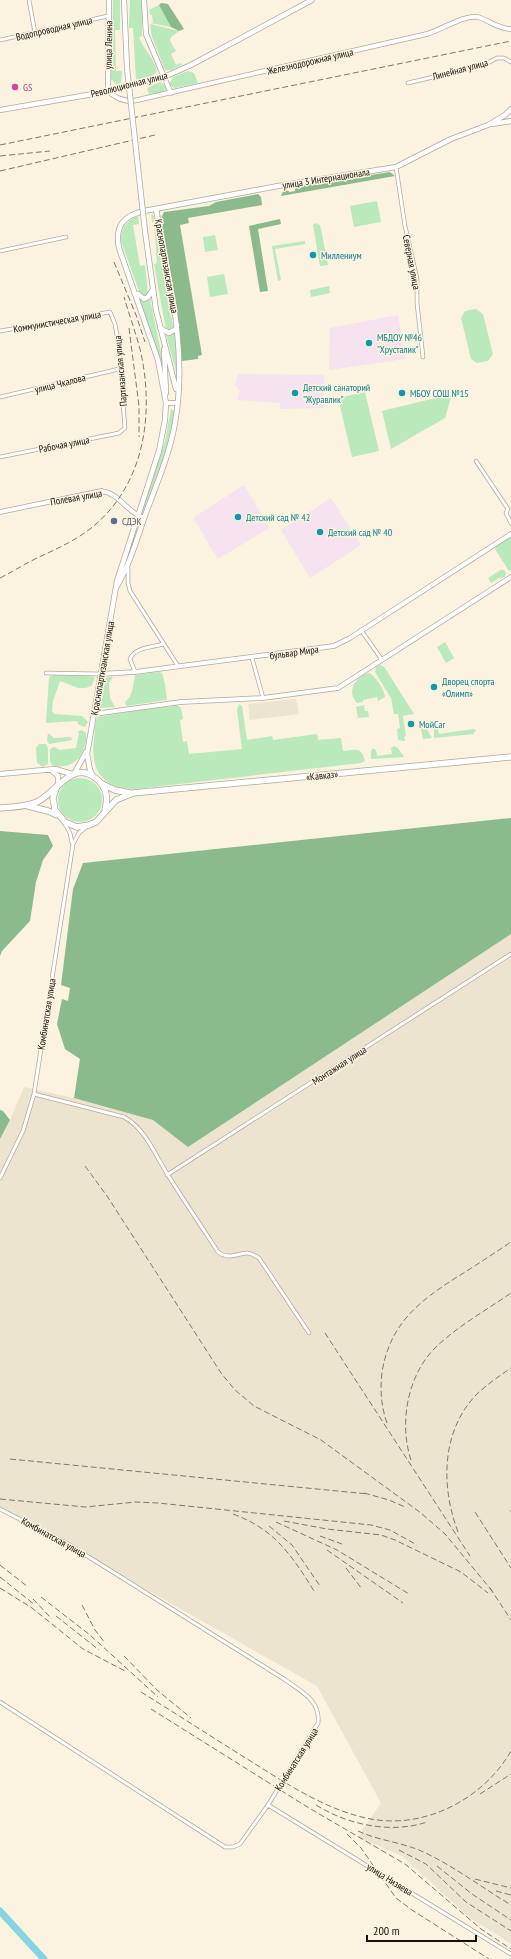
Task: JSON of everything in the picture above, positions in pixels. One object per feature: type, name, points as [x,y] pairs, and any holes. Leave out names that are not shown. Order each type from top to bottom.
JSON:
[{"type":"highway","name":"«Кавказ»","points":[[89,825],[101,816],[116,800],[133,794],[511,757]]},
{"type":"highway","points":[[0,808],[35,803],[47,796],[58,785],[73,774],[80,773],[93,776]]},
{"type":"highway","name":"«Кавказ»","points":[[93,776],[102,784],[115,790],[133,794]]},
{"type":"highway","points":[[102,784],[107,797],[105,810]]},
{"type":"highway","points":[[58,785],[53,804],[58,815],[64,822],[77,827],[89,825]]},
{"type":"highway","points":[[18,806],[38,808],[58,815]]},
{"type":"main road","name":"улица Ленина","points":[[108,91],[109,0]]},
{"type":"main road","points":[[124,0],[126,68],[153,288],[163,342],[167,386],[166,403]]},
{"type":"main road","points":[[144,0],[146,34],[164,77]]},
{"type":"main road","name":"Революционная улица","points":[[0,110],[108,91],[164,77],[191,65],[312,0]]},
{"type":"main road","name":"улица 3 Интернационала","points":[[156,209],[278,186],[396,167],[451,139],[488,125],[511,110]]},
{"type":"main road","name":"улица 3 Интернационала","points":[[488,125],[511,121]]},
{"type":"main road","name":"Краснопартизанская улица","points":[[93,776],[88,762],[88,747],[115,589],[119,570],[162,441],[166,403],[158,360],[136,291],[120,248],[118,232],[122,223],[131,215],[156,209],[177,326],[180,367],[178,401],[170,443],[128,565],[115,589]]},
{"type":"main road","points":[[136,291],[144,299],[148,298],[153,288]]},
{"type":"main road","points":[[160,328],[169,333],[176,329],[177,326]]},
{"type":"main road","points":[[163,342],[172,368],[178,401]]},
{"type":"main road","name":"Краснопартизанская улица","points":[[73,774],[81,764],[88,747]]},
{"type":"main road","points":[[47,770],[56,773],[58,785]]},
{"type":"main road","points":[[0,774],[60,770],[73,774]]},
{"type":"street","points":[[29,0],[34,33]]},
{"type":"street","name":"Водопроводная улица","points":[[0,40],[108,16]]},
{"type":"street","name":"Железнодорожная улица","points":[[108,91],[123,101],[133,101],[427,34],[440,30],[468,17],[477,17],[503,28],[511,29]]},
{"type":"street","name":"Линейная улица","points":[[408,83],[484,65],[497,58],[504,58],[511,62]]},
{"type":"street","points":[[164,77],[171,93]]},
{"type":"street","name":"Северная улица","points":[[396,167],[405,226],[417,279],[417,303],[424,357]]},
{"type":"street","points":[[0,251],[66,237]]},
{"type":"street","name":"Коммунистическая улица","points":[[0,331],[19,329],[100,312],[110,312],[112,314]]},
{"type":"street","name":"Партизанская улица","points":[[112,314],[118,340],[119,369],[125,428]]},
{"type":"street","name":"улица Чкалова","points":[[0,397],[119,369]]},
{"type":"street","points":[[166,403],[178,401]]},
{"type":"street","name":"Рабочая улица","points":[[0,457],[119,433],[125,428]]},
{"type":"street","points":[[476,461],[508,509],[506,513],[511,523]]},
{"type":"street","name":"Полевая улица","points":[[0,512],[100,491],[114,495],[138,516],[144,518]]},
{"type":"street","name":"бульвар Мира","points":[[46,673],[100,674],[135,672],[252,658],[334,646],[511,534]]},
{"type":"street","points":[[128,565],[128,583],[130,591],[178,666]]},
{"type":"street","points":[[94,714],[181,702],[264,698],[338,688],[511,577]]},
{"type":"street","points":[[361,630],[382,660]]},
{"type":"street","points":[[135,672],[130,659],[132,654],[137,650],[164,644]]},
{"type":"street","points":[[252,658],[264,698]]},
{"type":"street","name":"Комбинатская улица","points":[[64,822],[70,833],[73,844]]},
{"type":"street","name":"Комбинатская улица","points":[[0,1178],[23,1131],[34,1094],[73,844],[79,833],[89,825]]},
{"type":"street","name":"Монтажная улица","points":[[167,1175],[511,954]]},
{"type":"street","points":[[34,1094],[124,1117],[134,1122],[140,1129],[167,1175],[218,1252],[224,1257],[235,1257],[246,1253],[259,1258],[309,1334]]},
{"type":"street","name":"Комбинатская улица","points":[[0,1508],[68,1544],[284,1679],[313,1701],[319,1715],[318,1723],[268,1805],[240,1844],[233,1848],[225,1847],[0,1702]]},
{"type":"street","name":"улица Низяева","points":[[268,1805],[511,1954]]},
{"type":"shaded area","points":[[398,315],[405,359],[329,370],[330,328]]},
{"type":"shaded area","points":[[238,374],[324,375],[323,408],[280,409],[280,403],[237,400],[240,391],[235,385]]},
{"type":"shaded area","points":[[244,485],[269,528],[218,559],[193,518]]},
{"type":"shaded area","points":[[331,498],[361,545],[310,578],[281,530]]},
{"type":"shaded area","points":[[296,699],[299,714],[250,720],[248,704]]},
{"type":"shaded area","points":[[511,934],[511,1944],[469,1917],[402,1856],[358,1837],[381,1803],[317,1686],[0,1507],[0,1139],[24,1087],[96,1103],[153,1120],[188,1147]]},
{"type":"green space","points":[[113,0],[120,0],[120,30],[115,30],[116,71],[122,71],[121,83],[116,84],[111,79]]},
{"type":"green space","points":[[130,0],[142,0],[142,36],[139,37],[143,46],[154,62],[157,72],[152,76],[136,80],[133,28],[129,28]]},
{"type":"green space","points":[[161,3],[168,4],[184,29],[179,31],[171,27],[159,5]]},
{"type":"green space","points":[[159,5],[171,27],[151,23],[153,22],[152,15],[150,15],[149,10]]},
{"type":"green space","points":[[150,24],[179,31],[171,37],[170,41],[176,51],[171,54],[176,65],[180,63],[182,65],[171,70],[165,70],[152,37]]},
{"type":"green space","points":[[188,71],[194,73],[198,83],[175,88],[171,86],[170,83],[173,77]]},
{"type":"green space","points":[[160,82],[165,85],[166,90],[163,92],[149,94],[147,88]]},
{"type":"green space","points":[[390,172],[395,176],[281,196],[284,189],[290,192],[295,191],[295,187]]},
{"type":"green space","points":[[258,194],[261,197],[262,205],[188,218],[189,223],[180,225],[202,355],[198,356],[198,359],[182,361],[177,313],[161,218],[164,212],[209,206],[216,202]]},
{"type":"green space","points":[[377,201],[381,222],[354,227],[350,206]]},
{"type":"green space","points":[[151,214],[154,216],[163,259],[173,327],[170,331],[166,330],[154,264],[157,263],[154,222],[152,222]]},
{"type":"green space","points":[[138,216],[139,224],[133,225],[140,266],[145,265],[148,294],[144,297],[140,294],[121,241],[123,229],[127,223]]},
{"type":"green space","points":[[280,219],[281,224],[258,229],[268,291],[260,292],[249,226]]},
{"type":"green space","points":[[315,223],[320,225],[328,265],[320,266],[313,225]]},
{"type":"green space","points":[[215,235],[218,250],[205,252],[203,237]]},
{"type":"green space","points":[[305,241],[305,244],[275,249],[281,280],[278,281],[272,246]]},
{"type":"green space","points":[[224,274],[228,294],[210,297],[207,277]]},
{"type":"green space","points":[[329,286],[330,293],[311,297],[310,290]]},
{"type":"green space","points":[[141,299],[146,301],[150,299],[162,357],[163,374],[139,300]]},
{"type":"green space","points":[[476,309],[483,314],[493,354],[488,361],[477,363],[471,359],[461,318],[465,311]]},
{"type":"green space","points":[[175,331],[177,332],[177,375],[166,335]]},
{"type":"green space","points":[[365,392],[379,451],[352,457],[338,398]]},
{"type":"green space","points":[[452,394],[445,418],[391,449],[382,411]]},
{"type":"green space","points":[[171,409],[174,411],[170,437],[158,475],[144,513],[142,514],[141,513],[165,441]]},
{"type":"green space","points":[[511,537],[511,570],[509,571],[495,549],[496,546]]},
{"type":"green space","points":[[502,569],[506,572],[505,577],[499,578],[491,583],[488,578]]},
{"type":"green space","points":[[445,642],[454,658],[446,663],[437,647]]},
{"type":"green space","points":[[381,665],[385,668],[414,714],[403,716],[406,736],[404,737],[405,741],[398,740],[397,729],[400,728],[398,714],[394,714],[391,698],[375,672],[376,667]]},
{"type":"green space","points":[[159,672],[162,673],[167,700],[126,706],[125,702],[130,697],[135,675]]},
{"type":"green space","points":[[369,673],[379,684],[385,694],[385,697],[378,701],[377,697],[357,703],[352,694],[352,689],[360,677]]},
{"type":"green space","points":[[53,675],[95,677],[92,685],[84,688],[76,687],[60,681],[53,701],[52,711],[55,714],[82,716],[88,722],[85,727],[79,725],[77,721],[46,723],[49,677]]},
{"type":"green space","points":[[113,677],[109,683],[110,698],[115,707],[101,708],[100,691],[102,684],[106,678]]},
{"type":"green space","points":[[176,704],[181,708],[183,719],[180,720],[183,742],[187,741],[189,754],[242,749],[237,710],[239,704],[242,706],[247,740],[272,736],[273,740],[317,734],[318,740],[341,738],[343,751],[360,751],[365,761],[361,763],[136,789],[115,786],[101,776],[94,760],[93,750],[95,725],[98,717],[159,707],[170,707]]},
{"type":"green space","points":[[364,705],[365,711],[368,711],[369,717],[358,718],[356,707]]},
{"type":"green space","points":[[423,723],[432,738],[423,739],[420,725]]},
{"type":"green space","points":[[438,727],[439,734],[474,729],[476,731],[473,734],[434,738],[434,729]]},
{"type":"green space","points":[[82,730],[86,733],[86,740],[85,747],[78,759],[67,766],[52,765],[50,761],[50,749],[54,747],[60,750],[76,748],[79,733],[77,732]]},
{"type":"green space","points":[[48,733],[54,738],[71,737],[72,740],[49,744],[47,740]]},
{"type":"green space","points":[[39,744],[46,744],[48,748],[48,764],[43,767],[37,763],[36,748]]},
{"type":"green space","points":[[394,746],[398,748],[404,757],[371,759],[371,751],[373,748],[376,750],[377,756],[392,754],[391,748]]},
{"type":"green space","points":[[80,778],[92,782],[98,788],[102,800],[98,812],[92,818],[80,822],[68,818],[62,812],[58,800],[62,788],[68,782]]},
{"type":"green space","points":[[511,818],[511,934],[188,1147],[153,1120],[74,1098],[80,1059],[65,1049],[57,1024],[62,999],[68,1001],[70,988],[61,985],[73,889],[83,863]]},
{"type":"green space","points":[[0,831],[48,835],[53,846],[43,860],[36,882],[30,921],[2,951],[0,956]]},
{"type":"green space","points":[[0,1110],[3,1111],[10,1120],[0,1139]]},
{"type":"waterway","points":[[0,1911],[44,1959]]},
{"type":"railway","points":[[0,145],[511,41]]},
{"type":"railway","points":[[0,171],[155,135]]},
{"type":"railway","points":[[0,156],[50,151]]},
{"type":"railway","points":[[114,262],[136,315],[145,342]]},
{"type":"railway","points":[[0,578],[84,534],[109,512],[123,492],[134,470],[141,447],[145,423],[146,398],[140,349],[124,297]]},
{"type":"railway","points":[[129,328],[139,406],[139,437]]},
{"type":"railway","points":[[85,1166],[107,1196],[221,1373],[235,1390],[254,1406],[321,1440],[421,1513],[445,1534],[493,1592]]},
{"type":"railway","points":[[387,1423],[383,1410],[381,1385],[382,1372],[386,1355],[399,1327],[418,1305],[443,1286],[511,1242]]},
{"type":"railway","points":[[411,1460],[407,1446],[406,1416],[408,1402],[417,1373],[425,1360],[443,1341],[511,1293]]},
{"type":"railway","points":[[325,1333],[470,1556]]},
{"type":"railway","points":[[458,1532],[452,1515],[447,1479],[447,1461],[450,1443],[464,1411],[475,1396],[511,1368]]},
{"type":"railway","points":[[10,1459],[368,1494]]},
{"type":"railway","points":[[364,1493],[389,1500],[405,1507]]},
{"type":"railway","points":[[0,1499],[85,1507],[136,1502],[158,1503],[371,1525],[390,1530],[417,1545]]},
{"type":"railway","points":[[475,1512],[511,1568]]},
{"type":"railway","points":[[233,1514],[260,1527],[271,1535],[289,1554],[314,1591]]},
{"type":"railway","points":[[284,1521],[327,1529],[381,1535],[395,1540],[461,1572],[488,1593]]},
{"type":"railway","points":[[276,1522],[337,1550],[409,1594]]},
{"type":"railway","points":[[269,1526],[292,1545],[320,1586]]},
{"type":"railway","points":[[320,1536],[342,1544]]},
{"type":"railway","points":[[327,1550],[403,1603]]},
{"type":"railway","points":[[0,1565],[28,1587]]},
{"type":"railway","points":[[346,1568],[362,1589]]},
{"type":"railway","points":[[0,1577],[35,1605]]},
{"type":"railway","points":[[0,1588],[32,1608],[83,1649],[125,1671]]},
{"type":"railway","points":[[490,1588],[511,1620]]},
{"type":"railway","points":[[41,1597],[90,1635],[158,1697]]},
{"type":"railway","points":[[33,1599],[52,1619]]},
{"type":"railway","points":[[82,1605],[95,1630],[105,1643]]},
{"type":"railway","points":[[56,1616],[99,1650]]},
{"type":"railway","points":[[124,1656],[157,1690],[191,1718]]},
{"type":"railway","points":[[141,1692],[307,1795],[336,1809],[366,1818],[387,1821],[408,1820],[449,1808],[468,1797],[484,1784],[499,1768],[511,1751]]},
{"type":"railway","points":[[151,1709],[309,1808],[405,1864],[481,1929],[511,1949]]},
{"type":"railway","points":[[480,1794],[511,1774]]},
{"type":"railway","points":[[316,1805],[342,1818],[370,1826],[399,1827],[413,1826],[427,1822]]},
{"type":"railway","points":[[358,1831],[373,1837],[419,1850],[454,1869],[511,1905]]},
{"type":"railway","points":[[347,1834],[361,1848],[396,1898],[412,1910],[489,1959]]},
{"type":"railway","points":[[399,1850],[426,1864],[466,1902],[511,1931]]},
{"type":"railway","points":[[437,1866],[472,1894],[511,1920]]},
{"type":"railway","points":[[475,1879],[511,1888]]},
{"type":"railway","points":[[496,1891],[511,1895]]},
{"type":"place","name":"GS","points":[[15,87]]},
{"type":"place","name":"Миллениум","points":[[313,255]]},
{"type":"place","name":"МБДОУ №46 \"Хрусталик\"","points":[[369,343]]},
{"type":"place","name":"Детский санаторий \"Журавлик\"","points":[[295,393]]},
{"type":"place","name":"МБОУ СОШ №15","points":[[402,393]]},
{"type":"place","name":"Детский сад № 42","points":[[238,517]]},
{"type":"place","name":"СДЭК","points":[[114,521]]},
{"type":"place","name":"Детский сад № 40","points":[[320,532]]},
{"type":"place","name":"Дворец спорта «Олимп»","points":[[434,687]]},
{"type":"place","name":"МойCar","points":[[411,724]]}]
